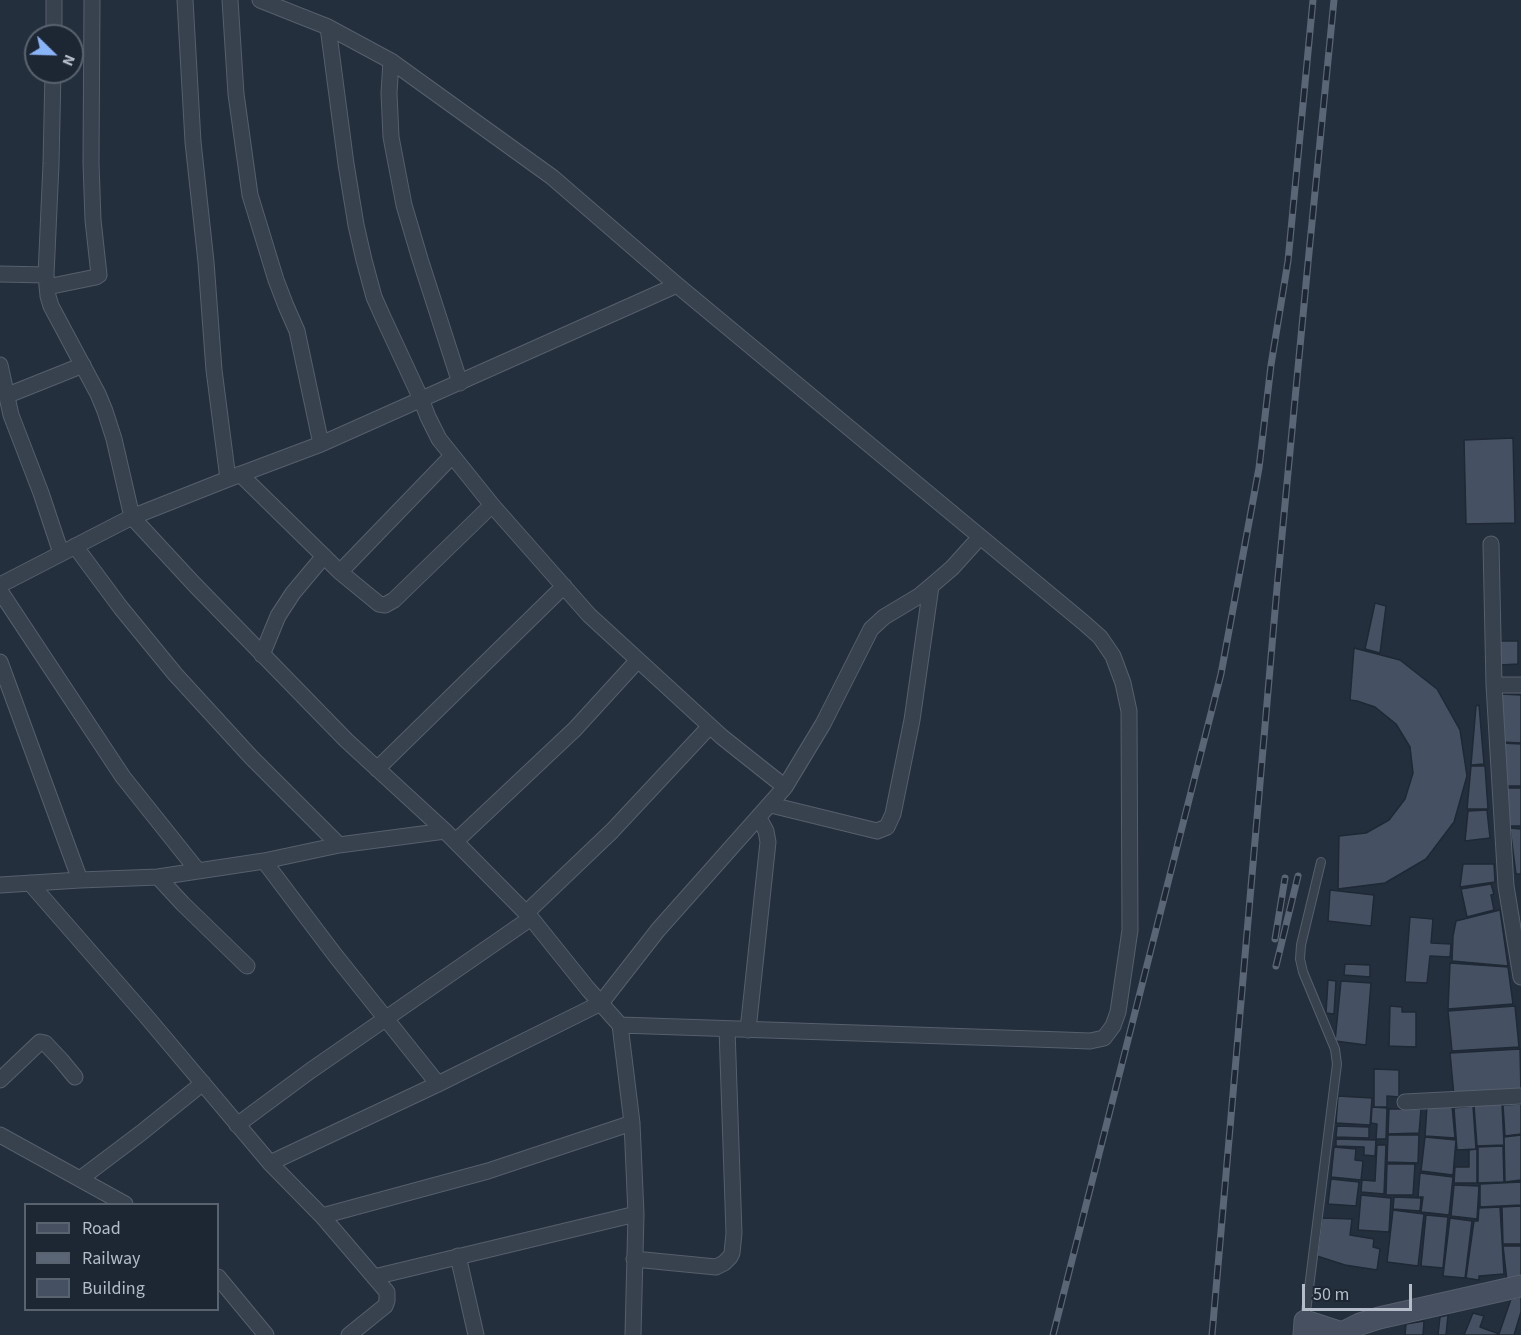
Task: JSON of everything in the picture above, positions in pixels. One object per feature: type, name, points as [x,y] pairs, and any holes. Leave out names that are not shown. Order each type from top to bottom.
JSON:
[{"type":"street","points":[[54,0],[54,24]]},
{"type":"street","points":[[0,274],[46,281],[99,275],[93,220],[91,163],[92,0]]},
{"type":"street","points":[[185,0],[193,142],[206,262],[214,370],[234,476],[340,572],[379,604],[385,605],[394,600],[492,505]]},
{"type":"street","points":[[230,0],[236,94],[250,195],[276,279],[297,331],[321,444]]},
{"type":"street","points":[[260,0],[328,27],[391,60],[552,177],[677,285],[1100,637],[1113,656],[1123,683],[1129,711],[1130,930],[1120,998],[1113,1026],[1104,1038],[1090,1041],[620,1025]]},
{"type":"street","points":[[328,27],[345,164],[364,260],[374,297],[439,440],[492,505],[589,615],[710,726],[785,787]]},
{"type":"street","points":[[391,60],[389,93],[391,137],[405,205],[460,383]]},
{"type":"street","points":[[53,84],[46,281],[51,306],[98,394],[110,423],[132,517],[262,655],[377,770],[451,836],[529,916],[620,1025],[632,1123],[636,1214],[633,1335]]},
{"type":"street","points":[[0,585],[132,517],[321,444],[677,285]]},
{"type":"street","points":[[0,365],[8,395],[6,416],[41,493],[61,553]]},
{"type":"street","points":[[8,395],[82,365]]},
{"type":"street","points":[[340,572],[452,456]]},
{"type":"street","points":[[270,1163],[438,1084],[601,1003],[658,930],[785,787],[823,724],[871,629],[884,617],[931,586],[952,568],[980,537]]},
{"type":"street","points":[[1491,544],[1494,685],[1521,977]]},
{"type":"street","points":[[75,546],[121,608],[175,674],[251,757],[339,845]]},
{"type":"street","points":[[262,655],[278,616],[293,593],[324,556]]},
{"type":"street","points":[[377,770],[564,586]]},
{"type":"street","points":[[771,805],[877,831],[886,827],[893,814],[912,720],[931,586]]},
{"type":"street","points":[[0,591],[123,777],[198,871]]},
{"type":"street","points":[[0,885],[158,877],[264,861],[339,845],[451,836],[575,729],[638,660]]},
{"type":"street","points":[[0,662],[80,880]]},
{"type":"street","points":[[1494,685],[1521,685]]},
{"type":"street","points":[[237,1125],[529,916],[710,726]]},
{"type":"street","points":[[748,1030],[768,842],[766,831],[759,818]]},
{"type":"street","points":[[264,861],[438,1084]]},
{"type":"street","points":[[158,877],[248,966]]},
{"type":"street","points":[[30,883],[270,1163],[322,1216],[387,1292],[385,1306],[349,1335]]},
{"type":"street","points":[[634,1259],[716,1266],[724,1263],[732,1253],[734,1233],[727,1029]]},
{"type":"street","points":[[0,1080],[40,1042],[45,1043],[75,1077]]},
{"type":"street","points":[[80,1179],[202,1083]]},
{"type":"street","points":[[1405,1102],[1521,1096]]},
{"type":"street","points":[[322,1216],[488,1171],[632,1123]]},
{"type":"street","points":[[0,1135],[123,1203]]},
{"type":"street","points":[[374,1277],[636,1214]]},
{"type":"street","points":[[458,1256],[476,1335]]},
{"type":"street","points":[[219,1278],[266,1335]]},
{"type":"street","points":[[1304,1328],[1345,1334],[1360,1324],[1378,1318],[1521,1286]]},
{"type":"lane","points":[[1304,1328],[1337,1064],[1335,1048],[1303,972],[1300,959],[1301,945],[1321,862]]},
{"type":"building","points":[[1513,438],[1515,523],[1466,524],[1464,440]]},
{"type":"building","points":[[1375,603],[1386,606],[1380,653],[1365,649]]},
{"type":"building","points":[[1499,641],[1518,641],[1518,664],[1500,665]]},
{"type":"building","points":[[1354,648],[1400,660],[1437,689],[1460,730],[1467,776],[1454,822],[1426,859],[1385,883],[1338,889],[1339,836],[1366,833],[1389,820],[1405,799],[1413,773],[1410,747],[1396,724],[1375,707],[1350,700]]},
{"type":"building","points":[[1500,694],[1521,695],[1521,743],[1502,742]]},
{"type":"building","points":[[1479,705],[1484,764],[1471,765],[1476,706]]},
{"type":"building","points":[[1502,743],[1521,744],[1521,786],[1504,786]]},
{"type":"building","points":[[1471,766],[1485,766],[1488,809],[1467,809]]},
{"type":"building","points":[[1505,788],[1521,788],[1521,826],[1508,826]]},
{"type":"building","points":[[1487,810],[1490,838],[1465,841],[1468,811]]},
{"type":"building","points":[[1510,828],[1521,829],[1521,874],[1516,874]]},
{"type":"building","points":[[1463,864],[1494,864],[1495,882],[1460,887]]},
{"type":"building","points":[[1491,884],[1494,894],[1491,895],[1494,910],[1467,917],[1461,889]]},
{"type":"building","points":[[1330,890],[1374,895],[1371,926],[1328,921]]},
{"type":"building","points":[[1500,910],[1508,966],[1452,961],[1456,921]]},
{"type":"building","points":[[1410,917],[1433,919],[1431,943],[1451,944],[1450,957],[1430,956],[1427,983],[1405,982]]},
{"type":"building","points":[[1450,963],[1508,967],[1513,1004],[1448,1009]]},
{"type":"building","points":[[1345,964],[1370,965],[1370,977],[1344,975]]},
{"type":"building","points":[[1328,980],[1336,981],[1334,1014],[1326,1013]]},
{"type":"building","points":[[1341,981],[1371,983],[1366,1045],[1335,1041]]},
{"type":"building","points":[[1390,1006],[1402,1007],[1402,1012],[1416,1012],[1416,1047],[1389,1046]]},
{"type":"building","points":[[1515,1006],[1519,1047],[1452,1051],[1448,1011]]},
{"type":"building","points":[[1520,1049],[1521,1092],[1454,1096],[1450,1053]]},
{"type":"building","points":[[1374,1069],[1399,1070],[1399,1097],[1387,1096],[1387,1107],[1374,1107]]},
{"type":"building","points":[[1338,1096],[1372,1098],[1370,1125],[1336,1123]]},
{"type":"building","points":[[1502,1104],[1504,1145],[1477,1146],[1474,1105]]},
{"type":"building","points":[[1521,1104],[1521,1134],[1505,1136],[1503,1105]]},
{"type":"building","points":[[1427,1106],[1452,1106],[1455,1138],[1425,1136]]},
{"type":"building","points":[[1473,1106],[1476,1149],[1457,1150],[1454,1108]]},
{"type":"building","points":[[1372,1107],[1387,1108],[1386,1139],[1376,1139],[1377,1124],[1371,1123]]},
{"type":"building","points":[[1389,1109],[1421,1109],[1419,1133],[1388,1134]]},
{"type":"building","points":[[1337,1126],[1369,1127],[1369,1138],[1336,1137]]},
{"type":"building","points":[[1388,1135],[1419,1135],[1418,1163],[1387,1162]]},
{"type":"building","points":[[1521,1135],[1521,1180],[1505,1182],[1504,1137]]},
{"type":"building","points":[[1425,1137],[1456,1140],[1453,1175],[1421,1171]]},
{"type":"building","points":[[1336,1139],[1376,1140],[1375,1156],[1364,1155],[1364,1147],[1336,1146]]},
{"type":"building","points":[[1377,1145],[1386,1145],[1384,1194],[1361,1192],[1362,1180],[1375,1181]]},
{"type":"building","points":[[1503,1146],[1504,1182],[1478,1183],[1478,1147]]},
{"type":"building","points":[[1334,1147],[1356,1149],[1355,1160],[1363,1161],[1361,1180],[1331,1177]]},
{"type":"building","points":[[1477,1149],[1477,1183],[1454,1183],[1455,1167],[1469,1167],[1469,1150]]},
{"type":"building","points":[[1387,1164],[1415,1164],[1413,1195],[1386,1195]]},
{"type":"building","points":[[1420,1173],[1453,1177],[1449,1215],[1421,1212],[1423,1197],[1418,1197]]},
{"type":"building","points":[[1331,1179],[1359,1182],[1356,1206],[1328,1204]]},
{"type":"building","points":[[1521,1182],[1521,1205],[1480,1207],[1480,1184]]},
{"type":"building","points":[[1454,1185],[1479,1186],[1477,1219],[1451,1216]]},
{"type":"building","points":[[1361,1195],[1391,1198],[1389,1232],[1358,1230]]},
{"type":"building","points":[[1394,1197],[1421,1198],[1420,1211],[1393,1209]]},
{"type":"building","points":[[1521,1206],[1521,1244],[1503,1244],[1502,1207]]},
{"type":"building","points":[[1500,1207],[1504,1274],[1479,1276],[1479,1280],[1466,1278],[1474,1221],[1478,1221],[1479,1208]]},
{"type":"building","points":[[1393,1210],[1424,1214],[1418,1266],[1387,1262]]},
{"type":"building","points":[[1426,1215],[1448,1217],[1443,1268],[1421,1266]]},
{"type":"building","points":[[1322,1218],[1352,1219],[1350,1235],[1374,1239],[1373,1247],[1380,1249],[1377,1270],[1345,1265],[1317,1256]]},
{"type":"building","points":[[1450,1218],[1472,1221],[1465,1278],[1443,1276]]},
{"type":"building","points":[[1503,1246],[1521,1246],[1521,1277],[1507,1281]]},
{"type":"building","points":[[1521,1297],[1521,1312],[1514,1335],[1464,1335],[1473,1313],[1484,1316],[1480,1327],[1499,1334],[1511,1299]]},
{"type":"building","points":[[1448,1315],[1446,1335],[1438,1335],[1440,1317]]},
{"type":"building","points":[[1424,1321],[1423,1335],[1405,1335],[1406,1324]]},
{"type":"railway","points":[[1053,1335],[1221,674],[1259,468],[1271,365],[1288,261],[1313,0]]},
{"type":"railway","points":[[1212,1335],[1277,588],[1334,0]]},
{"type":"railway","points":[[1276,966],[1298,876]]},
{"type":"railway","points":[[1275,939],[1285,878]]}]
